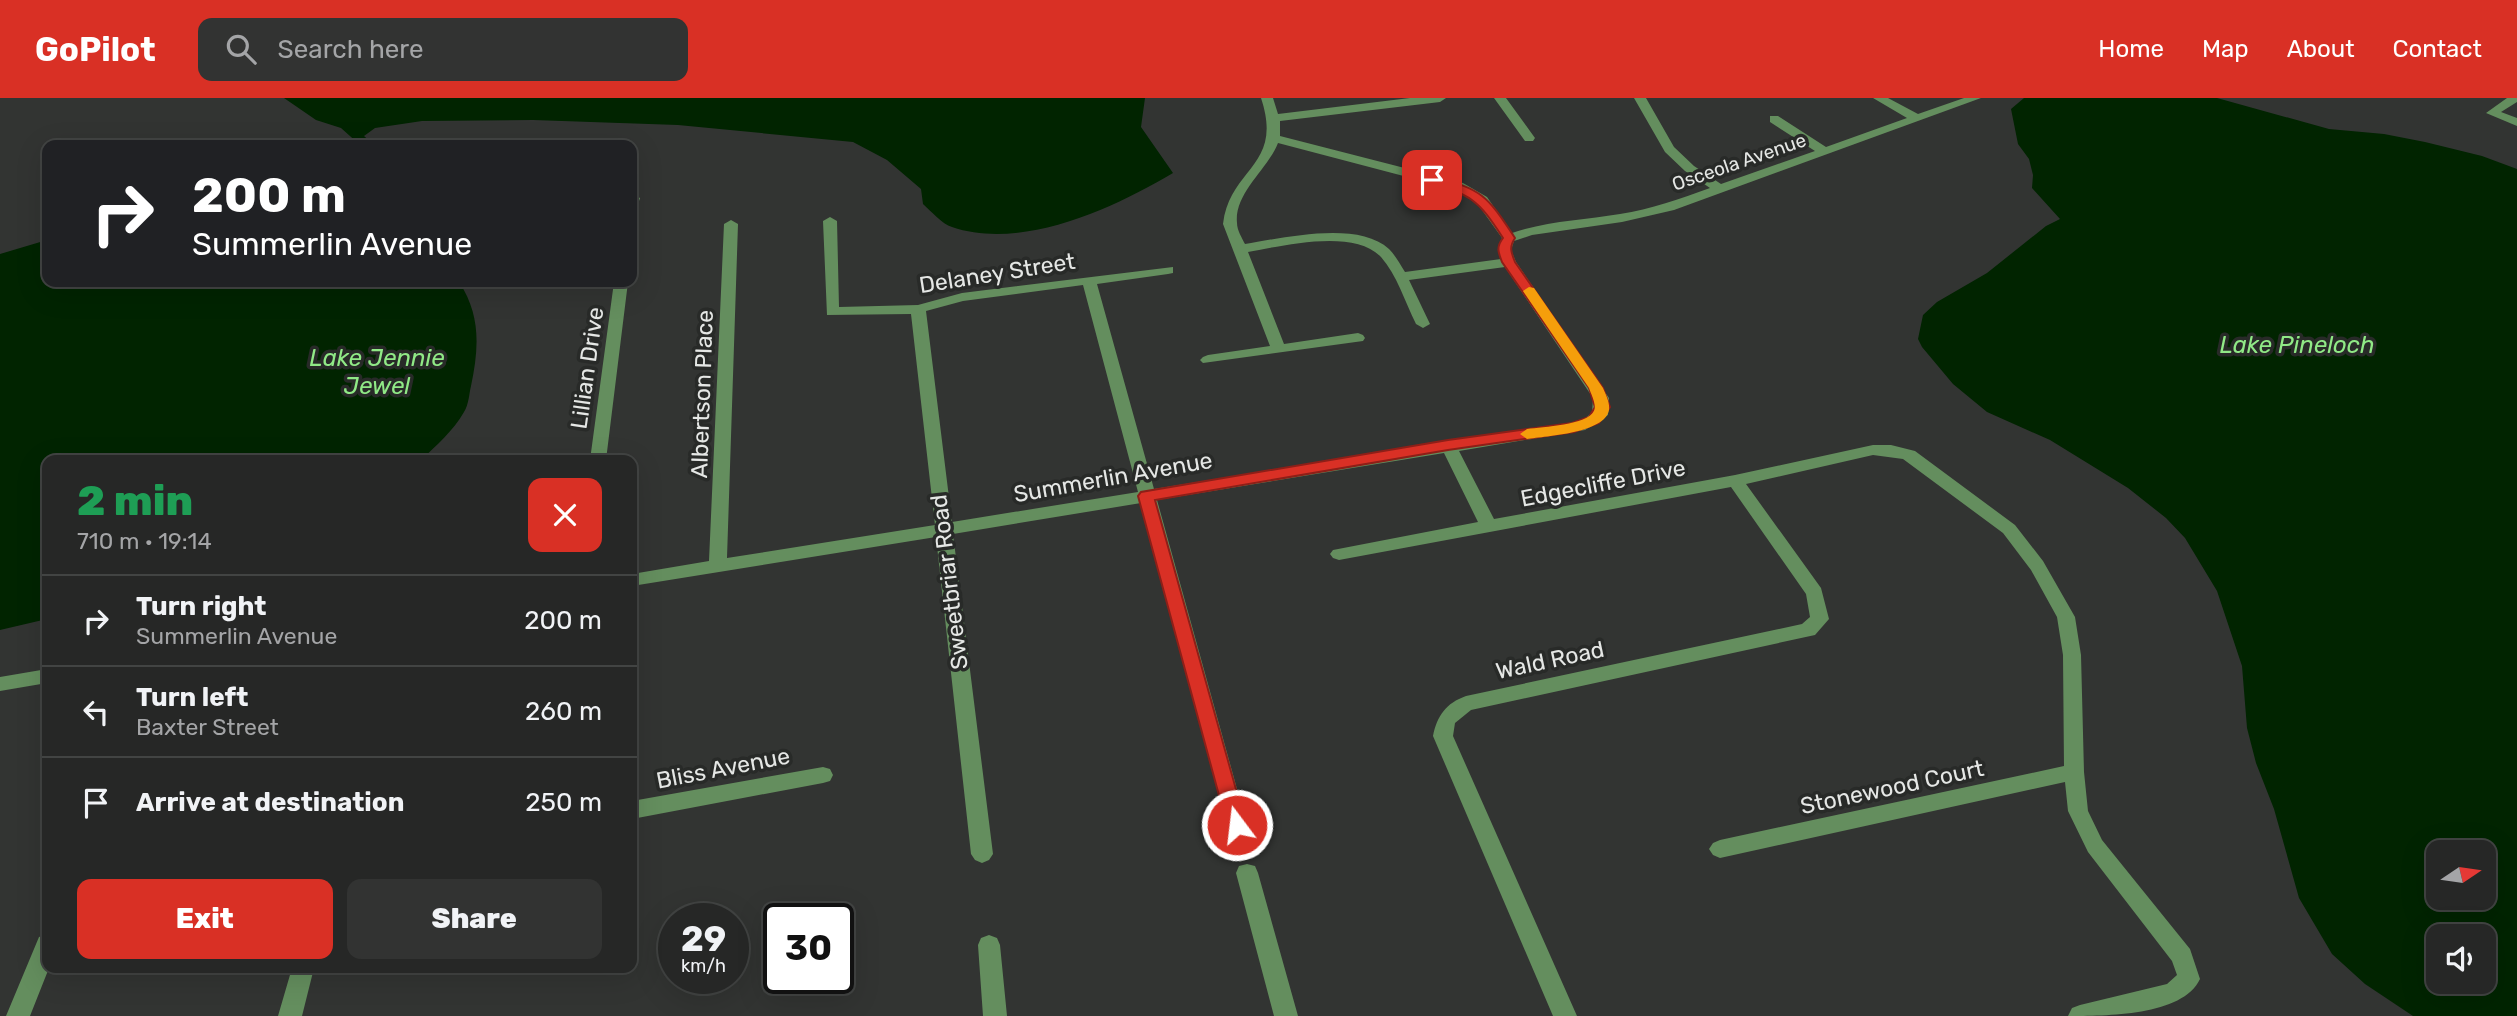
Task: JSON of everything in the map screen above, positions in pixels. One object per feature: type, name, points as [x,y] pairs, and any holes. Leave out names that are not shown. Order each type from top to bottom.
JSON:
[{"type":"street","points":[[1267,98],[1274,118],[1273,138],[1266,160],[1231,204],[1230,224],[1278,349]]},
{"type":"street","points":[[1274,118],[1440,98]]},
{"type":"street","points":[[1500,98],[1529,138]]},
{"type":"street","points":[[1640,98],[1652,112],[1665,143],[1679,160],[1720,189]]},
{"type":"street","points":[[1879,98],[1917,119]]},
{"type":"street","name":"Osceola Avenue","points":[[1509,238],[1530,231],[1644,213],[1720,189],[1975,98]]},
{"type":"street","points":[[2515,98],[2492,113],[2517,122]]},
{"type":"street","points":[[1774,119],[1826,152]]},
{"type":"street","points":[[1273,138],[1458,186],[1482,200],[1509,238],[1504,244],[1508,262],[1399,278]]},
{"type":"street","name":"Delaney Street","points":[[830,221],[832,312],[918,309],[962,297],[1168,270]]},
{"type":"street","name":"Albertson Place","points":[[718,566],[731,224]]},
{"type":"street","points":[[1240,249],[1324,238],[1372,243],[1384,251],[1423,324]]},
{"type":"street","name":"Summerlin Avenue","points":[[637,579],[1448,445],[1585,425],[1600,415],[1602,407],[1596,388],[1508,262]]},
{"type":"street","points":[[1089,281],[1237,825]]},
{"type":"street","name":"Lillian Drive","points":[[599,455],[620,287]]},
{"type":"street","name":"Sweetbriar Road","points":[[918,309],[982,854]]},
{"type":"street","points":[[1208,359],[1358,338]]},
{"type":"street","points":[[1448,445],[1489,527]]},
{"type":"street","name":"Edgecliffe Drive","points":[[1339,554],[1735,481],[1873,450],[1891,450],[1909,455],[2009,529],[2037,566],[2066,617],[2072,655],[2074,772]]},
{"type":"street","name":"Wald Road","points":[[1565,1016],[1443,736],[1446,719],[1466,704],[1808,630],[1821,619],[1815,593],[1735,481]]},
{"type":"street","points":[[0,684],[42,677]]},
{"type":"street","points":[[2074,772],[2078,811],[2095,846],[2182,956],[2189,979],[2173,993],[2080,1016]]},
{"type":"street","name":"Stonewood Court","points":[[1720,849],[2074,772]]},
{"type":"street","name":"Bliss Avenue","points":[[637,809],[824,775]]},
{"type":"street","points":[[1247,873],[1286,1016]]},
{"type":"street","points":[[989,945],[995,1016]]},
{"type":"street","points":[[18,1016],[42,956]]},
{"type":"street","points":[[290,1016],[302,973]]},
{"type":"water","points":[[284,98],[1145,98],[1141,127],[1173,173],[1123,200],[1067,222],[1008,234],[979,233],[944,223],[923,204],[921,189],[887,160],[853,142],[678,125],[533,120],[422,121],[375,128],[364,136],[368,140],[354,140],[341,128],[316,120]]},
{"type":"water","name":"Lake Pineloch","points":[[2024,98],[2217,98],[2329,129],[2384,134],[2425,142],[2482,156],[2517,169],[2517,1016],[2413,1016],[2365,984],[2332,954],[2299,898],[2274,809],[2256,763],[2247,728],[2242,666],[2217,591],[2185,538],[2166,518],[2128,488],[2050,440],[1987,412],[1953,384],[1922,347],[1918,339],[1923,315],[1937,302],[1987,273],[2046,226],[2060,219],[2032,188],[2033,175],[2029,159],[2018,144],[2011,109]]},
{"type":"water","name":"Lake Jennie Jewel","points":[[42,241],[42,287],[462,287],[475,319],[477,345],[466,409],[450,432],[426,455],[42,455],[42,620],[0,630],[0,254]]},
{"type":"slow traffic","points":[[1527,434],[1585,425],[1600,415],[1602,407],[1596,388],[1529,291]]},
{"type":"route","points":[[1237,825],[1146,496],[1448,445],[1574,427],[1585,425],[1600,415],[1601,398],[1596,388],[1508,262],[1504,244],[1509,238],[1488,206],[1473,192],[1432,180]]}]
